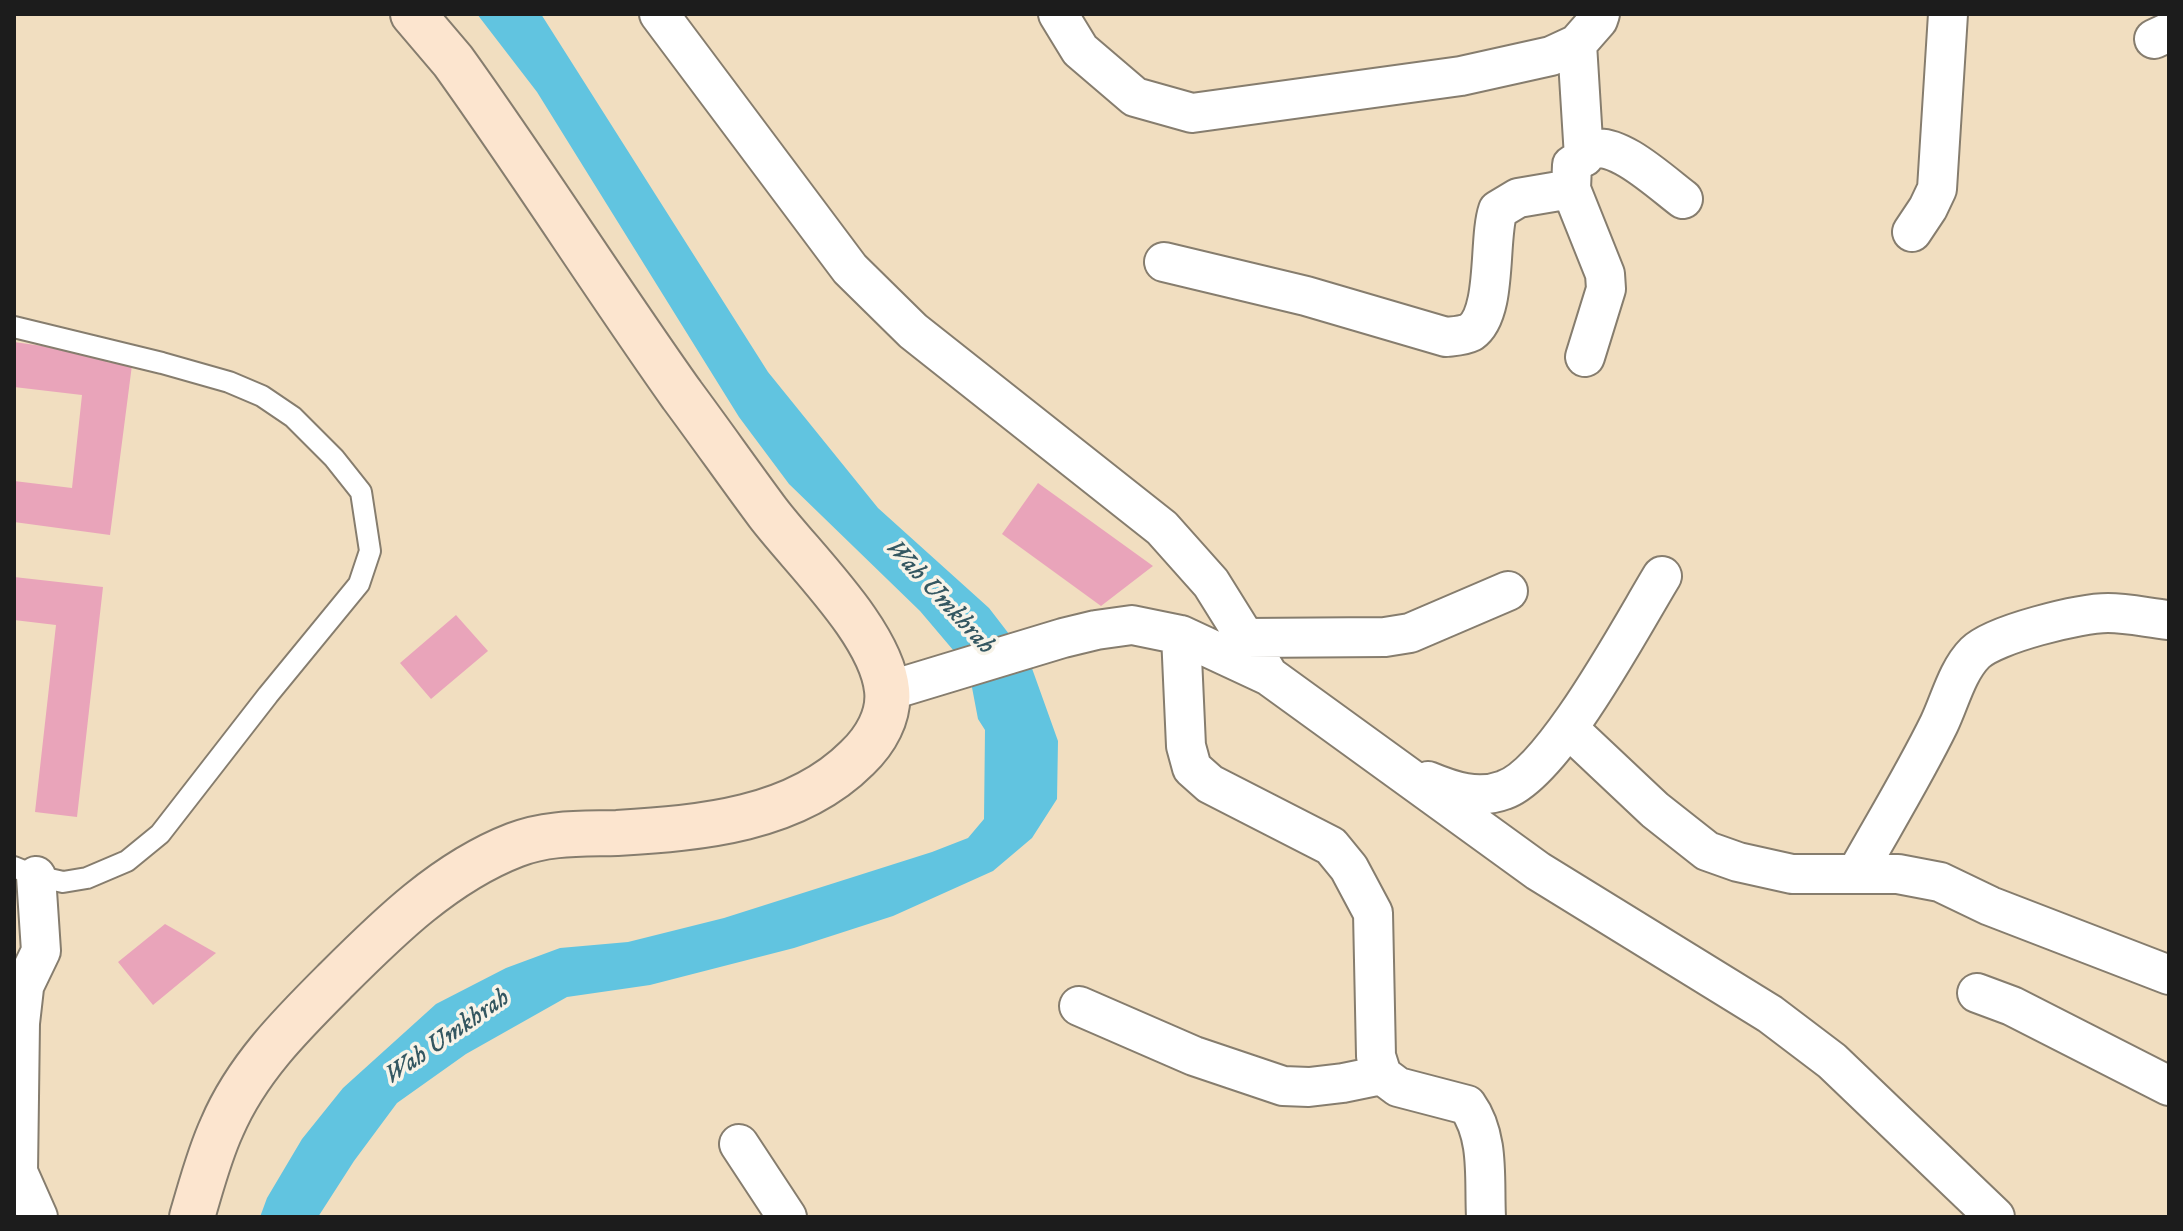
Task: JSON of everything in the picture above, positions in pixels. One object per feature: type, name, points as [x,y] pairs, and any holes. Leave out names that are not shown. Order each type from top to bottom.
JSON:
[{"type":"street","points":[[192,1217],[222,1126],[257,1066],[309,1007],[373,943],[429,894],[515,845],[556,834],[675,829],[768,812],[806,797],[840,775],[871,745],[883,720],[888,691],[877,657],[845,604],[770,516],[462,74],[413,14]]},
{"type":"street","points":[[659,14],[850,269],[913,331],[1162,528],[1211,583],[1269,676]]},
{"type":"street","points":[[1058,14],[1080,50],[1135,97],[1192,113],[1461,76],[1551,56],[1577,44],[1600,14]]},
{"type":"street","points":[[1912,232],[1937,189],[1948,14]]},
{"type":"street","points":[[1577,44],[1578,173],[1605,274],[1606,289],[1585,357]]},
{"type":"street","points":[[1164,262],[1306,296],[1446,337],[1462,336],[1474,330],[1483,311],[1498,210],[1518,198],[1578,173],[1594,149],[1607,147],[1623,154],[1683,199]]},
{"type":"street","points":[[1395,768],[1452,791],[1484,795],[1506,790],[1526,778],[1569,729],[1662,576]]},
{"type":"street","points":[[1246,638],[1385,637],[1410,633],[1508,591]]},
{"type":"street","points":[[1856,874],[1975,652],[2005,637],[2050,622],[2083,616],[2107,613],[2169,620]]},
{"type":"street","points":[[888,691],[1063,638],[1132,625],[1181,635],[1269,676],[1538,871],[1770,1014],[1832,1061],[1995,1217]]},
{"type":"street","points":[[1181,635],[1186,746],[1192,768],[1210,784],[1331,846],[1349,868],[1373,913],[1376,1056],[1382,1075],[1398,1087],[1467,1105],[1477,1119],[1483,1140],[1486,1217]]},
{"type":"street","points":[[1569,729],[1655,810],[1707,851],[1738,862],[1792,874],[1898,874],[1940,882],[1990,906],[2169,975]]},
{"type":"street","points":[[25,871],[41,951],[19,997],[18,1172],[38,1217]]},
{"type":"street","points":[[1977,993],[2012,1006],[2169,1086]]},
{"type":"street","points":[[1079,1006],[1194,1056],[1283,1086],[1309,1087],[1382,1075]]},
{"type":"street","points":[[739,1144],[787,1217]]},
{"type":"lane","points":[[14,327],[162,363],[229,382],[262,396],[293,417],[334,458],[361,492],[370,551],[359,584],[160,834],[127,861],[87,878],[63,882],[25,871]]},
{"type":"water","name":"Wah Umkhrah","points":[[477,14],[541,14],[768,372],[878,508],[989,608],[1029,660],[1058,741],[1057,799],[1032,838],[993,871],[893,916],[794,948],[650,985],[567,997],[466,1054],[397,1103],[318,1217],[260,1217],[267,1198],[302,1139],[343,1088],[436,1004],[506,968],[560,948],[628,942],[724,918],[932,852],[968,838],[984,819],[985,730],[978,719],[970,677],[959,657],[920,611],[789,484],[739,417],[537,92]]},
{"type":"building","points":[[14,342],[107,355],[106,362],[132,365],[110,535],[14,522],[14,481],[72,488],[82,395],[14,387]]},
{"type":"building","points":[[1038,483],[1153,566],[1101,606],[1002,534]]},
{"type":"building","points":[[14,577],[103,587],[77,817],[35,812],[56,625],[14,620]]},
{"type":"building","points":[[456,615],[488,651],[431,699],[400,663]]},
{"type":"building","points":[[165,924],[216,953],[153,1005],[118,962]]}]
